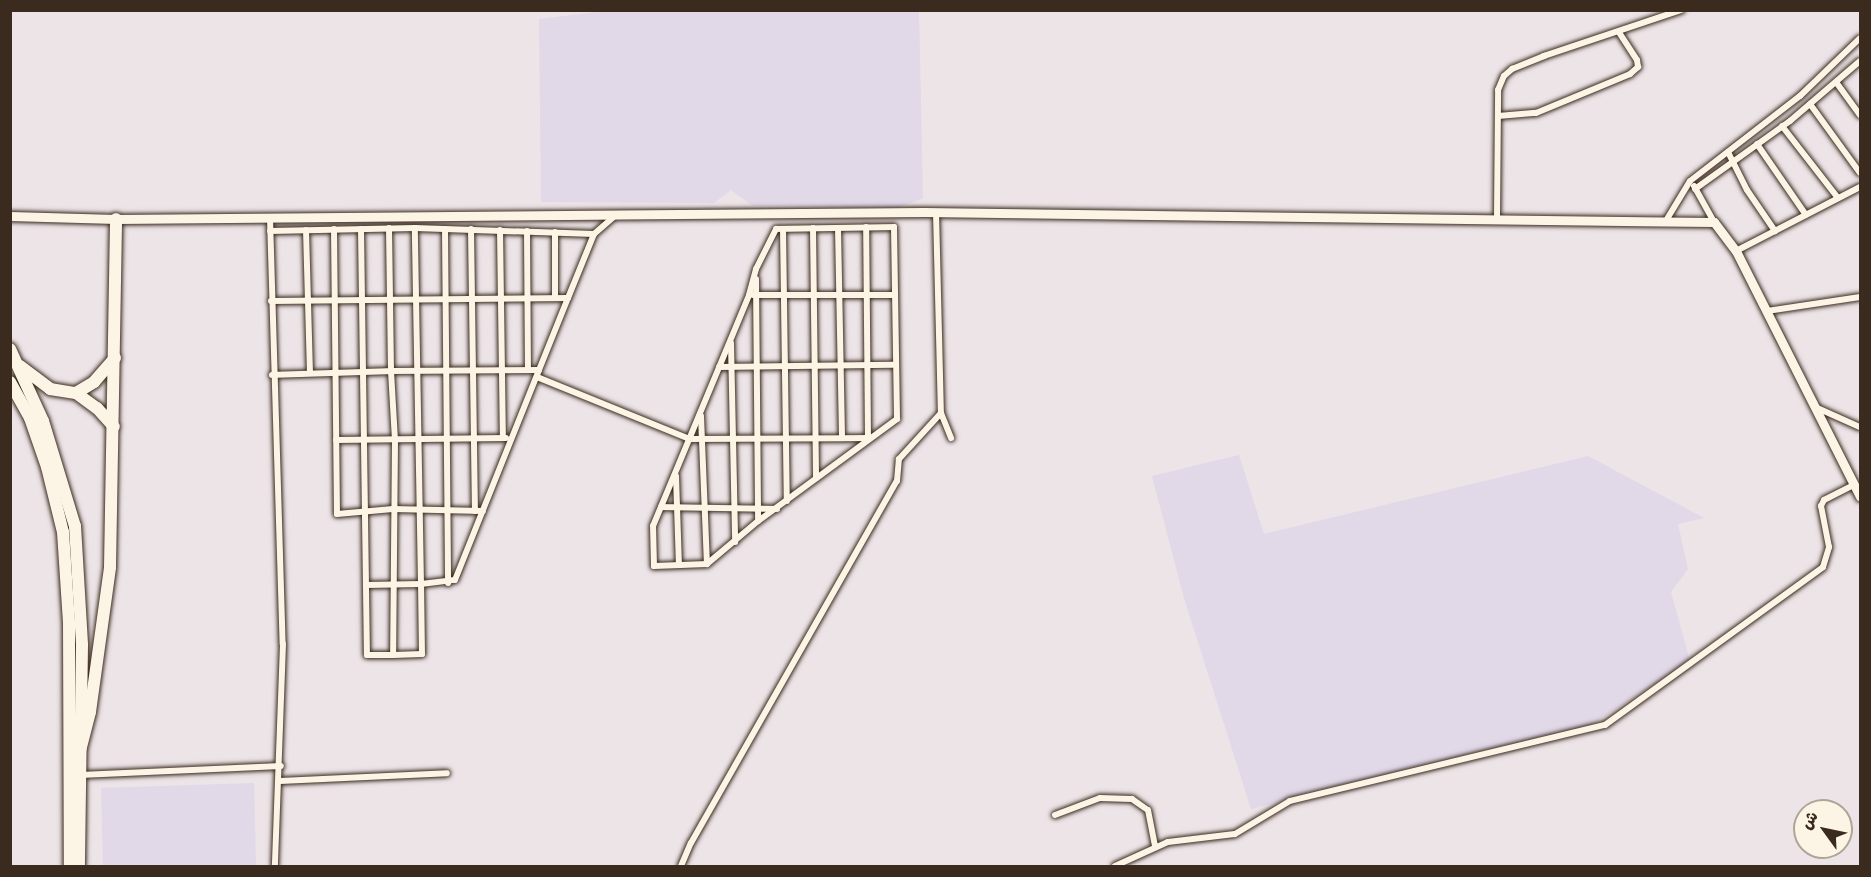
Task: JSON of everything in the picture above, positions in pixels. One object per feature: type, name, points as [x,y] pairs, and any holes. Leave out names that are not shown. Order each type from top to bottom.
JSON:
[{"type":"highway","points":[[80,751],[93,692],[110,567],[116,219]]},
{"type":"highway","points":[[10,349],[20,366],[60,467],[75,526],[82,645],[79,867]]},
{"type":"highway","points":[[76,393],[102,375],[115,358]]},
{"type":"highway","points":[[20,366],[50,389],[76,393],[97,408],[114,427]]},
{"type":"highway","points":[[10,382],[30,418],[47,467],[63,532],[69,622],[70,867]]},
{"type":"street","points":[[1497,217],[1498,90],[1512,69],[1681,10]]},
{"type":"street","points":[[1498,116],[1536,113],[1630,74],[1638,67],[1637,60],[1619,32]]},
{"type":"street","points":[[1667,219],[1690,181],[1800,96],[1860,38]]},
{"type":"street","points":[[1695,189],[1782,126],[1860,61]]},
{"type":"street","points":[[1836,82],[1860,115]]},
{"type":"street","points":[[1810,104],[1860,173]]},
{"type":"street","points":[[1782,126],[1838,198]]},
{"type":"street","points":[[1757,144],[1806,215]]},
{"type":"street","points":[[1728,152],[1731,162],[1775,231]]},
{"type":"street","points":[[1690,181],[1714,222],[1736,251],[1860,496]]},
{"type":"street","points":[[1736,251],[1860,187]]},
{"type":"street","points":[[936,212],[941,412],[951,438]]},
{"type":"street","points":[[10,216],[116,219],[936,212],[1667,219],[1714,222]]},
{"type":"street","points":[[366,585],[448,583],[455,580],[479,511],[512,438],[594,234],[616,215]]},
{"type":"street","points":[[270,218],[272,375],[281,532],[281,766],[275,867]]},
{"type":"street","points":[[752,295],[730,340],[653,526],[654,566],[707,564],[758,521],[777,509],[868,438],[897,419],[893,365],[894,227],[776,229],[756,269],[752,295],[756,367],[758,521]]},
{"type":"street","points":[[389,228],[391,371],[395,440],[393,655]]},
{"type":"street","points":[[270,231],[415,228],[594,234]]},
{"type":"street","points":[[361,229],[360,300],[365,371],[368,655],[393,655],[422,654],[415,228]]},
{"type":"street","points":[[813,228],[816,478]]},
{"type":"street","points":[[838,228],[842,438]]},
{"type":"street","points":[[866,228],[868,438]]},
{"type":"street","points":[[334,229],[338,514],[393,509],[479,511]]},
{"type":"street","points":[[446,229],[448,583]]},
{"type":"street","points":[[471,229],[474,439],[479,511]]},
{"type":"street","points":[[783,229],[787,501]]},
{"type":"street","points":[[306,230],[310,373]]},
{"type":"street","points":[[500,230],[503,438]]},
{"type":"street","points":[[527,231],[528,370]]},
{"type":"street","points":[[555,232],[555,298]]},
{"type":"street","points":[[752,295],[893,295]]},
{"type":"street","points":[[1767,310],[1860,297]]},
{"type":"street","points":[[271,301],[568,298]]},
{"type":"street","points":[[730,340],[735,542]]},
{"type":"street","points":[[719,367],[893,365]]},
{"type":"street","points":[[272,375],[365,371],[528,370],[690,439],[868,438]]},
{"type":"street","points":[[1814,406],[1860,427]]},
{"type":"street","points":[[681,867],[691,843],[897,481],[899,459],[941,412]]},
{"type":"street","points":[[700,413],[707,564]]},
{"type":"street","points":[[336,440],[512,438]]},
{"type":"street","points":[[675,473],[679,565]]},
{"type":"street","points":[[1115,867],[1155,847],[1235,834],[1290,801],[1605,725],[1823,567],[1828,547],[1821,506],[1824,500],[1854,485]]},
{"type":"street","points":[[661,507],[777,509]]},
{"type":"street","points":[[80,776],[281,766]]},
{"type":"street","points":[[280,781],[447,773]]},
{"type":"street","points":[[1055,815],[1100,798],[1132,799],[1148,810],[1155,847]]},
{"type":"shaded area","points":[[614,10],[919,11],[923,198],[898,208],[753,206],[731,190],[714,203],[541,202],[539,19]]},
{"type":"shaded area","points":[[1239,455],[1264,534],[1588,456],[1704,518],[1678,524],[1688,569],[1671,592],[1690,661],[1591,725],[1251,809],[1184,598],[1152,476]]},
{"type":"shaded area","points":[[254,783],[256,866],[103,866],[101,788]]}]
